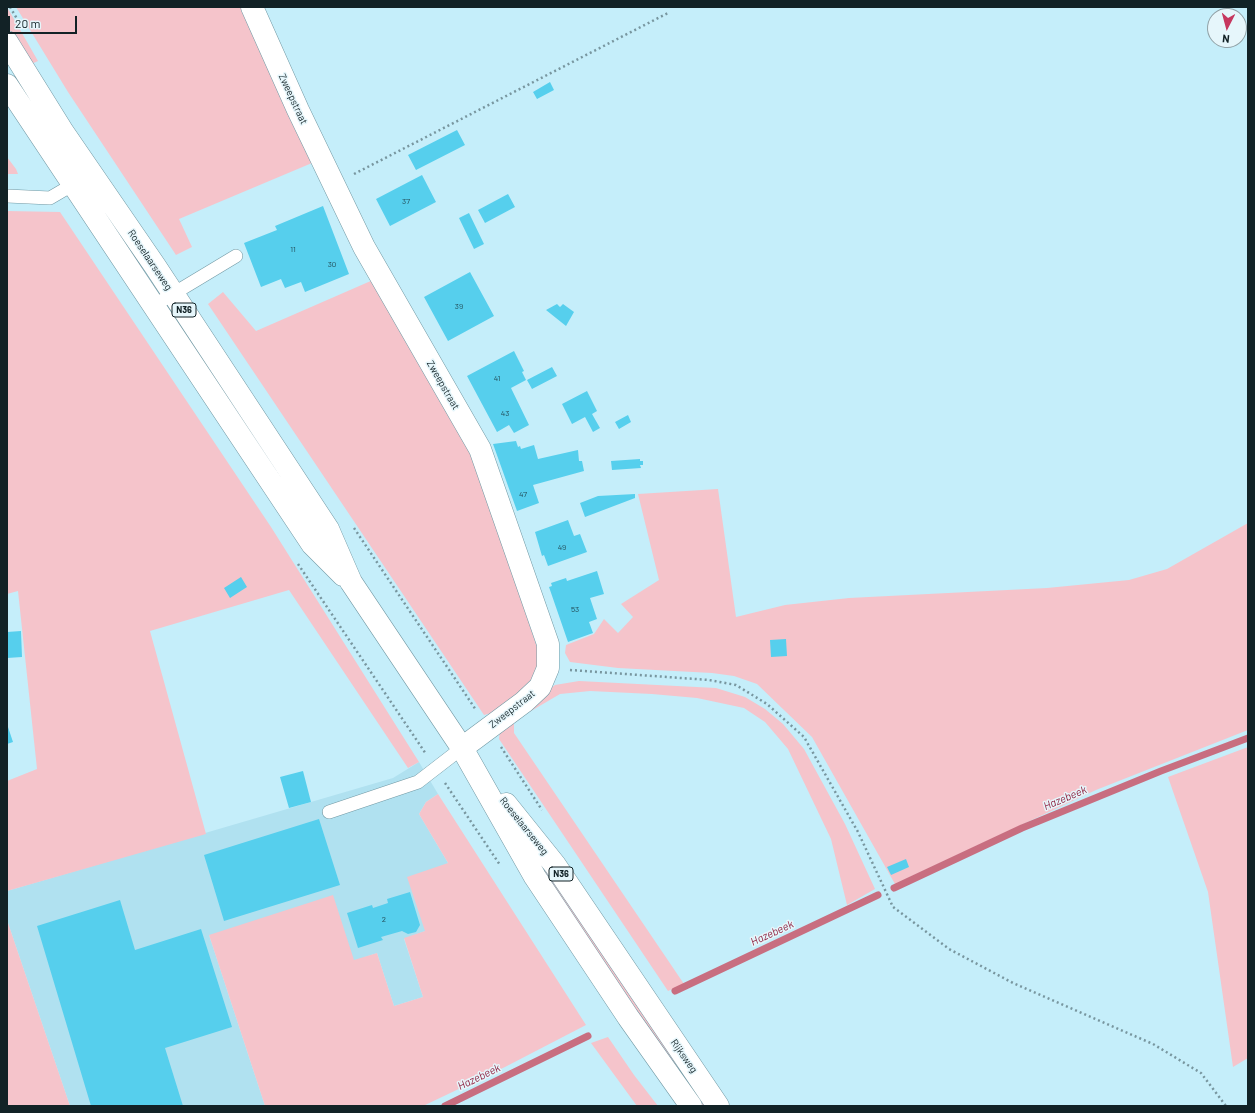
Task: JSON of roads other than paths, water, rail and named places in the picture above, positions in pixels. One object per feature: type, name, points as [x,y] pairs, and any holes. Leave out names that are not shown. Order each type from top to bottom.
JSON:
[{"type":"main road","name":"Zweepstraat","points":[[252,7],[272,55],[364,247],[480,449],[548,644],[548,668],[540,687],[524,702],[462,748]]},
{"type":"main road","name":"Roeselaarseweg","points":[[15,35],[63,132],[173,294],[328,529],[351,582],[462,748],[535,877],[628,1017],[691,1106]]},
{"type":"main road","name":"Roeselaarseweg","points":[[7,85],[312,544],[351,582]]},
{"type":"main road","name":"Roeselaarseweg","points":[[462,748],[555,865],[650,1006]]},
{"type":"main road","name":"Rijksweg","points":[[650,1006],[718,1106]]},
{"type":"lane","points":[[7,196],[50,198],[91,174]]},
{"type":"lane","points":[[153,306],[236,256]]},
{"type":"lane","points":[[329,812],[418,782],[462,748]]},
{"type":"waterway","name":"Hazebeek","points":[[894,888],[1022,828],[1161,771],[1248,738]]},
{"type":"waterway","name":"Hazebeek","points":[[675,991],[878,895]]},
{"type":"waterway","name":"Hazebeek","points":[[445,1106],[588,1036]]}]
